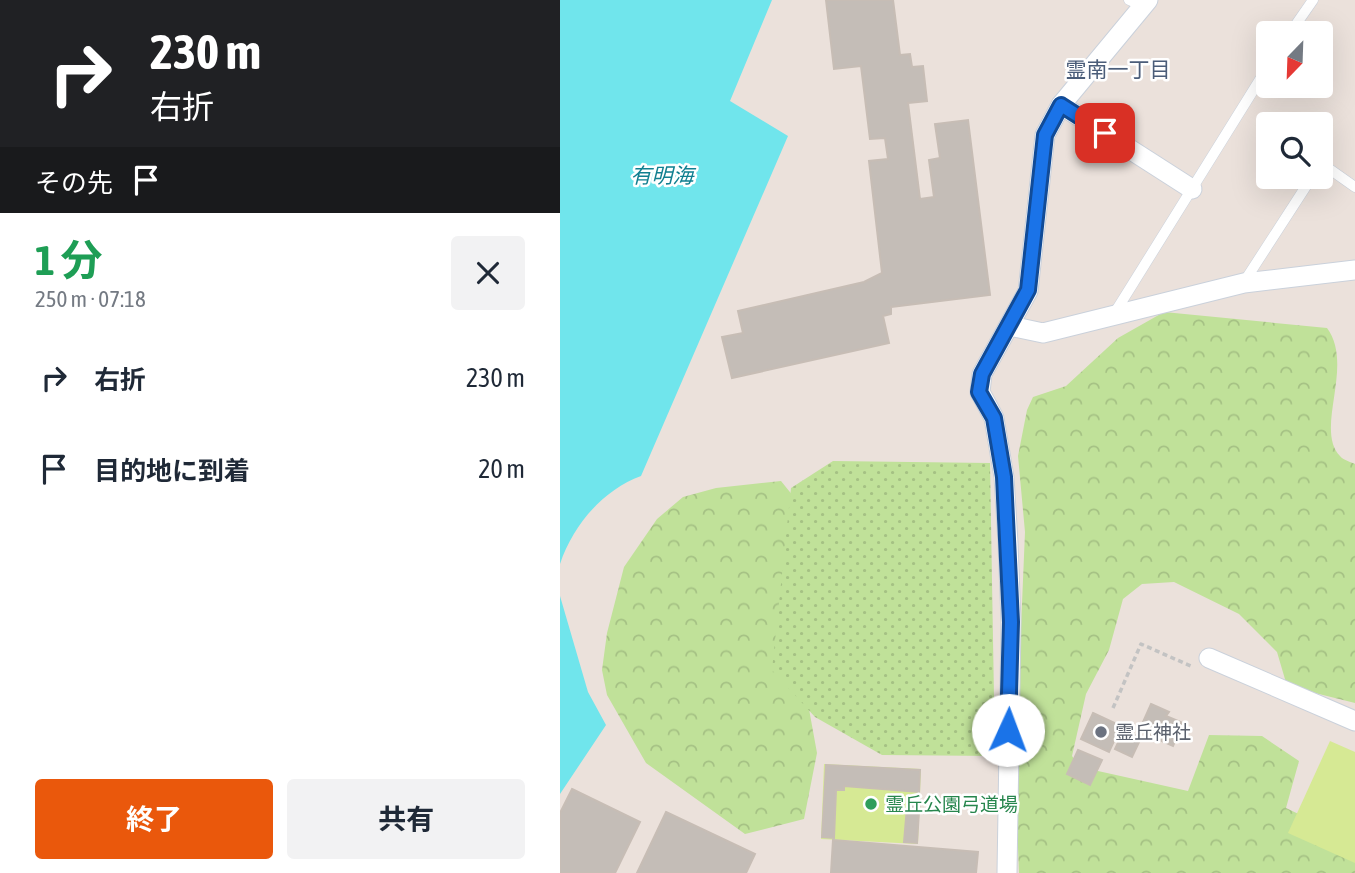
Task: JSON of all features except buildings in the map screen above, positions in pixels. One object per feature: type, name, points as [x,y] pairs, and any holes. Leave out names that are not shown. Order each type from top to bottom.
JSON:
[{"type":"street","points":[[1007,873],[1011,622],[1008,543],[1004,477],[994,418],[979,392],[982,374],[1028,290],[1045,135],[1061,105],[1140,2]]},
{"type":"street","points":[[1061,105],[1192,189]]},
{"type":"street","points":[[1010,327],[1043,333],[1244,283],[1355,270]]},
{"type":"street","points":[[1206,665],[1355,721]]},
{"type":"lane","points":[[1298,21],[1313,0]]},
{"type":"lane","points":[[1114,315],[1256,86]]},
{"type":"lane","points":[[1333,171],[1355,187]]},
{"type":"lane","points":[[1244,283],[1304,189]]},
{"type":"path","points":[[1113,708],[1141,644],[1206,665]]},
{"type":"green space","points":[[1164,312],[1327,328],[1335,343],[1337,378],[1331,430],[1333,444],[1341,457],[1355,464],[1355,703],[1287,686],[1277,652],[1239,614],[1174,582],[1142,584],[1123,599],[1109,650],[1086,694],[1072,756],[1080,767],[1188,791],[1209,735],[1262,736],[1299,761],[1286,808],[1355,841],[1355,873],[1019,873],[1015,771],[1025,532],[1018,456],[1027,410],[1033,397],[1066,386],[1118,338]]},
{"type":"green space","points":[[833,461],[990,463],[995,756],[882,755],[815,717],[772,670],[791,488]]},
{"type":"green space","points":[[781,481],[802,507],[801,665],[817,753],[804,819],[745,834],[646,763],[607,695],[602,670],[607,633],[624,567],[657,519],[683,497],[716,488]]},
{"type":"green space","points":[[1330,741],[1355,752],[1355,863],[1288,833]]},
{"type":"green space","name":"霊丘公園弓道場","points":[[824,764],[921,769],[918,844],[821,839]]},
{"type":"water","name":"有明海","points":[[560,0],[772,0],[730,101],[788,136],[641,476],[614,490],[591,511],[573,536],[560,564]]},
{"type":"water","points":[[560,596],[588,692],[606,725],[560,794]]},
{"type":"place","name":"霊丘神社","points":[[1101,732]]},
{"type":"place","name":"霊丘公園弓道場","points":[[871,804]]},
{"type":"district","name":"霊南一丁目","points":[[1118,69]]},
{"type":"route","points":[[1008,730],[1011,622],[1004,477],[994,418],[979,392],[982,374],[1028,290],[1045,135],[1061,105],[1105,133]]}]
